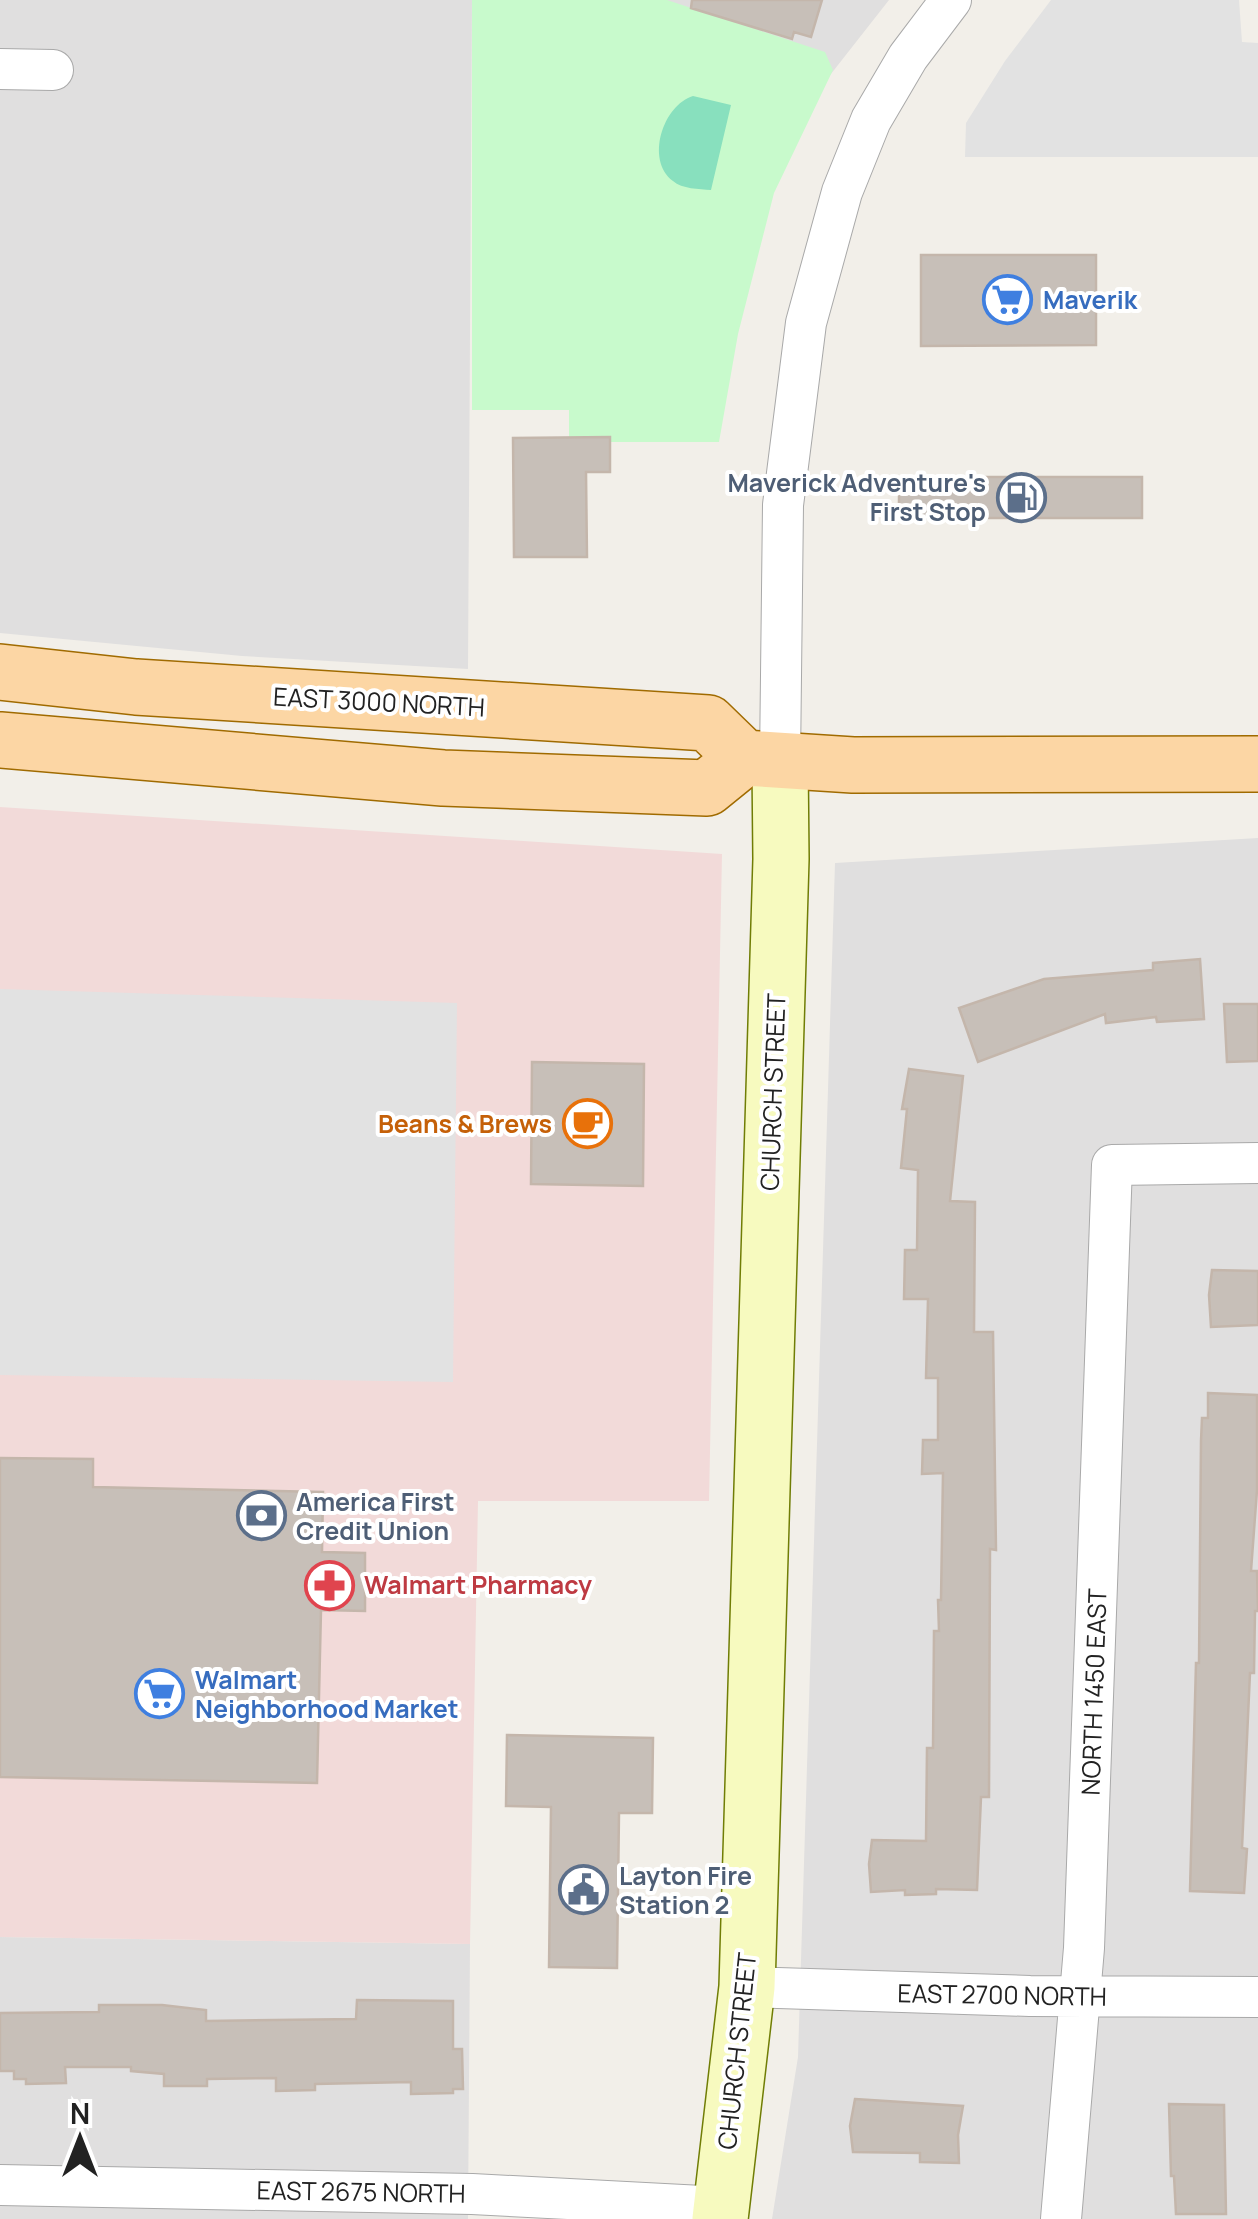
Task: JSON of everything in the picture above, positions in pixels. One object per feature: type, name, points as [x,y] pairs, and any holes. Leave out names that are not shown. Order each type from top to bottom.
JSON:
[{"type":"main road","name":"EAST 3000 NORTH","points":[[0,672],[136,688],[708,723],[762,760]]},
{"type":"main road","points":[[0,740],[443,778],[707,788],[762,760],[892,766],[1258,764]]},
{"type":"street","name":"CHURCH STREET","points":[[720,2213],[747,1987],[780,878],[762,760],[784,505],[806,323],[842,192],[872,120],[908,57],[951,0]]},
{"type":"street","points":[[0,69],[53,70]]},
{"type":"street","name":"NORTH 1450 EAST","points":[[1062,2219],[1081,1996],[1112,1164],[1258,1163]]},
{"type":"street","name":"EAST 2700 NORTH","points":[[747,1987],[1258,1997]]},
{"type":"street","name":"EAST 2675 NORTH","points":[[0,2185],[472,2194],[720,2213]]},
{"type":"shaded area","points":[[0,0],[472,0],[468,669],[242,656],[0,633]]},
{"type":"shaded area","points":[[550,0],[889,0],[827,79]]},
{"type":"shaded area","points":[[1051,0],[1239,0],[1242,42],[1258,43],[1258,157],[965,157],[966,123],[1005,61]]},
{"type":"shaded area","points":[[0,807],[722,854],[709,1501],[478,1501],[470,1944],[0,1937]]},
{"type":"shaded area","points":[[1258,838],[1258,2219],[772,2219],[798,2057],[835,863]]},
{"type":"shaded area","points":[[0,989],[457,1003],[453,1382],[0,1375]]},
{"type":"shaded area","points":[[0,1937],[470,1944],[468,2219],[0,2219]]},
{"type":"green space","points":[[472,0],[667,0],[825,52],[833,70],[774,193],[738,334],[719,442],[569,442],[569,410],[472,410]]},
{"type":"green space","points":[[693,96],[731,105],[711,190],[677,184],[660,160],[666,121],[682,101]]},
{"type":"building","points":[[692,0],[822,0],[811,37],[794,32],[792,39],[691,8]]},
{"type":"building","name":"Maverik","points":[[921,255],[1096,255],[1096,345],[921,346]]},
{"type":"building","points":[[610,437],[610,472],[586,472],[587,557],[514,557],[513,438]]},
{"type":"building","name":"Maverick Adventure's First Stop","points":[[899,477],[1142,477],[1142,518],[899,518]]},
{"type":"building","points":[[1200,959],[1204,1019],[1157,1022],[1156,1017],[1106,1023],[1105,1014],[978,1062],[959,1008],[1044,979],[1153,970],[1153,963]]},
{"type":"building","points":[[1224,1004],[1258,1004],[1258,1061],[1227,1062]]},
{"type":"building","name":"Beans & Brews","points":[[532,1062],[644,1064],[643,1186],[531,1184]]},
{"type":"building","points":[[909,1069],[963,1076],[950,1201],[975,1202],[974,1332],[993,1332],[996,1550],[990,1549],[989,1797],[981,1797],[977,1890],[936,1889],[936,1894],[905,1895],[905,1890],[871,1892],[869,1864],[872,1840],[926,1841],[927,1748],[933,1748],[934,1631],[939,1631],[941,1600],[943,1473],[922,1474],[923,1440],[938,1440],[938,1378],[926,1378],[928,1299],[904,1299],[905,1250],[917,1250],[918,1170],[901,1168],[907,1109],[902,1109]]},
{"type":"building","points":[[1212,1270],[1258,1271],[1258,1325],[1211,1327]]},
{"type":"building","points":[[1208,1393],[1257,1395],[1257,1490],[1251,1571],[1257,1571],[1258,1611],[1254,1673],[1250,1673],[1242,1848],[1247,1849],[1244,1893],[1190,1891],[1199,1663],[1201,1441],[1202,1418],[1208,1418]]},
{"type":"building","name":"Walmart Neighborhood Market","points":[[0,1458],[93,1459],[93,1487],[323,1492],[322,1552],[365,1553],[365,1611],[321,1610],[317,1783],[0,1777]]},
{"type":"building","name":"Layton Fire Station 2","points":[[507,1735],[653,1738],[652,1813],[619,1813],[617,1968],[549,1967],[551,1807],[506,1806]]},
{"type":"building","points":[[357,2000],[453,2001],[453,2049],[462,2049],[463,2089],[453,2089],[453,2093],[411,2094],[411,2082],[315,2084],[315,2090],[276,2091],[276,2078],[207,2079],[207,2086],[164,2086],[164,2074],[131,2071],[131,2067],[65,2067],[66,2083],[26,2084],[26,2079],[14,2079],[14,2071],[0,2071],[0,2013],[99,2012],[99,2005],[162,2005],[206,2010],[206,2021],[356,2019]]},
{"type":"building","points":[[855,2099],[963,2106],[959,2163],[920,2162],[920,2153],[853,2152],[850,2126]]},
{"type":"building","points":[[1169,2104],[1224,2105],[1226,2214],[1176,2214]]},
{"type":"place","name":"Maverik","points":[[1008,300]]},
{"type":"place","name":"Maverick Adventure's First Stop","points":[[1021,497]]},
{"type":"place","name":"Beans & Brews","points":[[587,1124]]},
{"type":"place","name":"America First Credit Union","points":[[261,1516]]},
{"type":"place","name":"Walmart Pharmacy","points":[[329,1585]]},
{"type":"place","name":"Walmart Neighborhood Market","points":[[160,1694]]},
{"type":"place","name":"Layton Fire Station 2","points":[[584,1890]]}]
